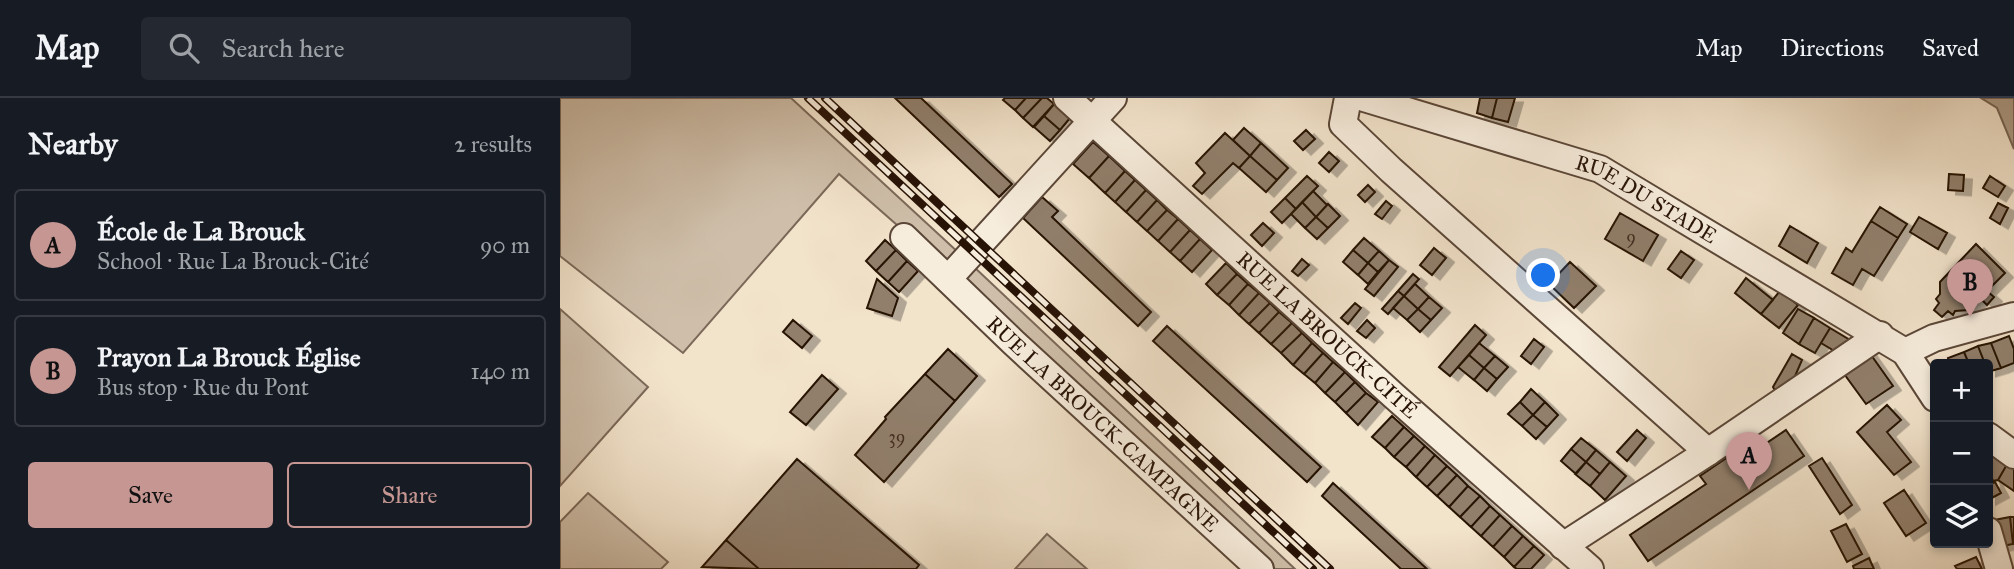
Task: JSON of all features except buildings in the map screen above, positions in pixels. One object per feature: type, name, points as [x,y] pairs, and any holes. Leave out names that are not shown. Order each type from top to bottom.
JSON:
[{"type":"street","name":"RUE LA BROUCK-CITÉ","points":[[1067,98],[1394,396],[1590,569]]},
{"type":"street","points":[[948,279],[1113,98]]},
{"type":"street","points":[[1348,98],[1343,124],[1391,170],[1708,452]]},
{"type":"street","name":"RUE DU STADE","points":[[1364,98],[1600,169],[1905,352]]},
{"type":"street","name":"RUE LA BROUCK-CAMPAGNE","points":[[904,237],[1259,569]]},
{"type":"street","points":[[1930,390],[1905,352],[1934,338],[2014,316]]},
{"type":"street","points":[[1563,546],[1880,335]]},
{"type":"street","points":[[1993,440],[2014,455]]},
{"type":"street","points":[[1993,548],[1999,569]]},
{"type":"shaded area","points":[[560,98],[791,98],[1295,569],[1275,569],[839,174],[683,353],[560,256]]},
{"type":"shaded area","points":[[1981,98],[2014,98],[2014,149],[1997,108]]},
{"type":"shaded area","points":[[560,309],[648,387],[560,486]]},
{"type":"shaded area","points":[[588,493],[668,562],[661,569],[560,569],[560,522]]},
{"type":"shaded area","points":[[1047,534],[1087,569],[1015,569]]},
{"type":"railway","points":[[808,98],[1313,569]]},
{"type":"railway","points":[[825,98],[1330,569]]},
{"type":"place","name":"Prayon La Brouck Église","points":[[1970,317]]},
{"type":"place","name":"École de La Brouck","points":[[1749,490]]}]
